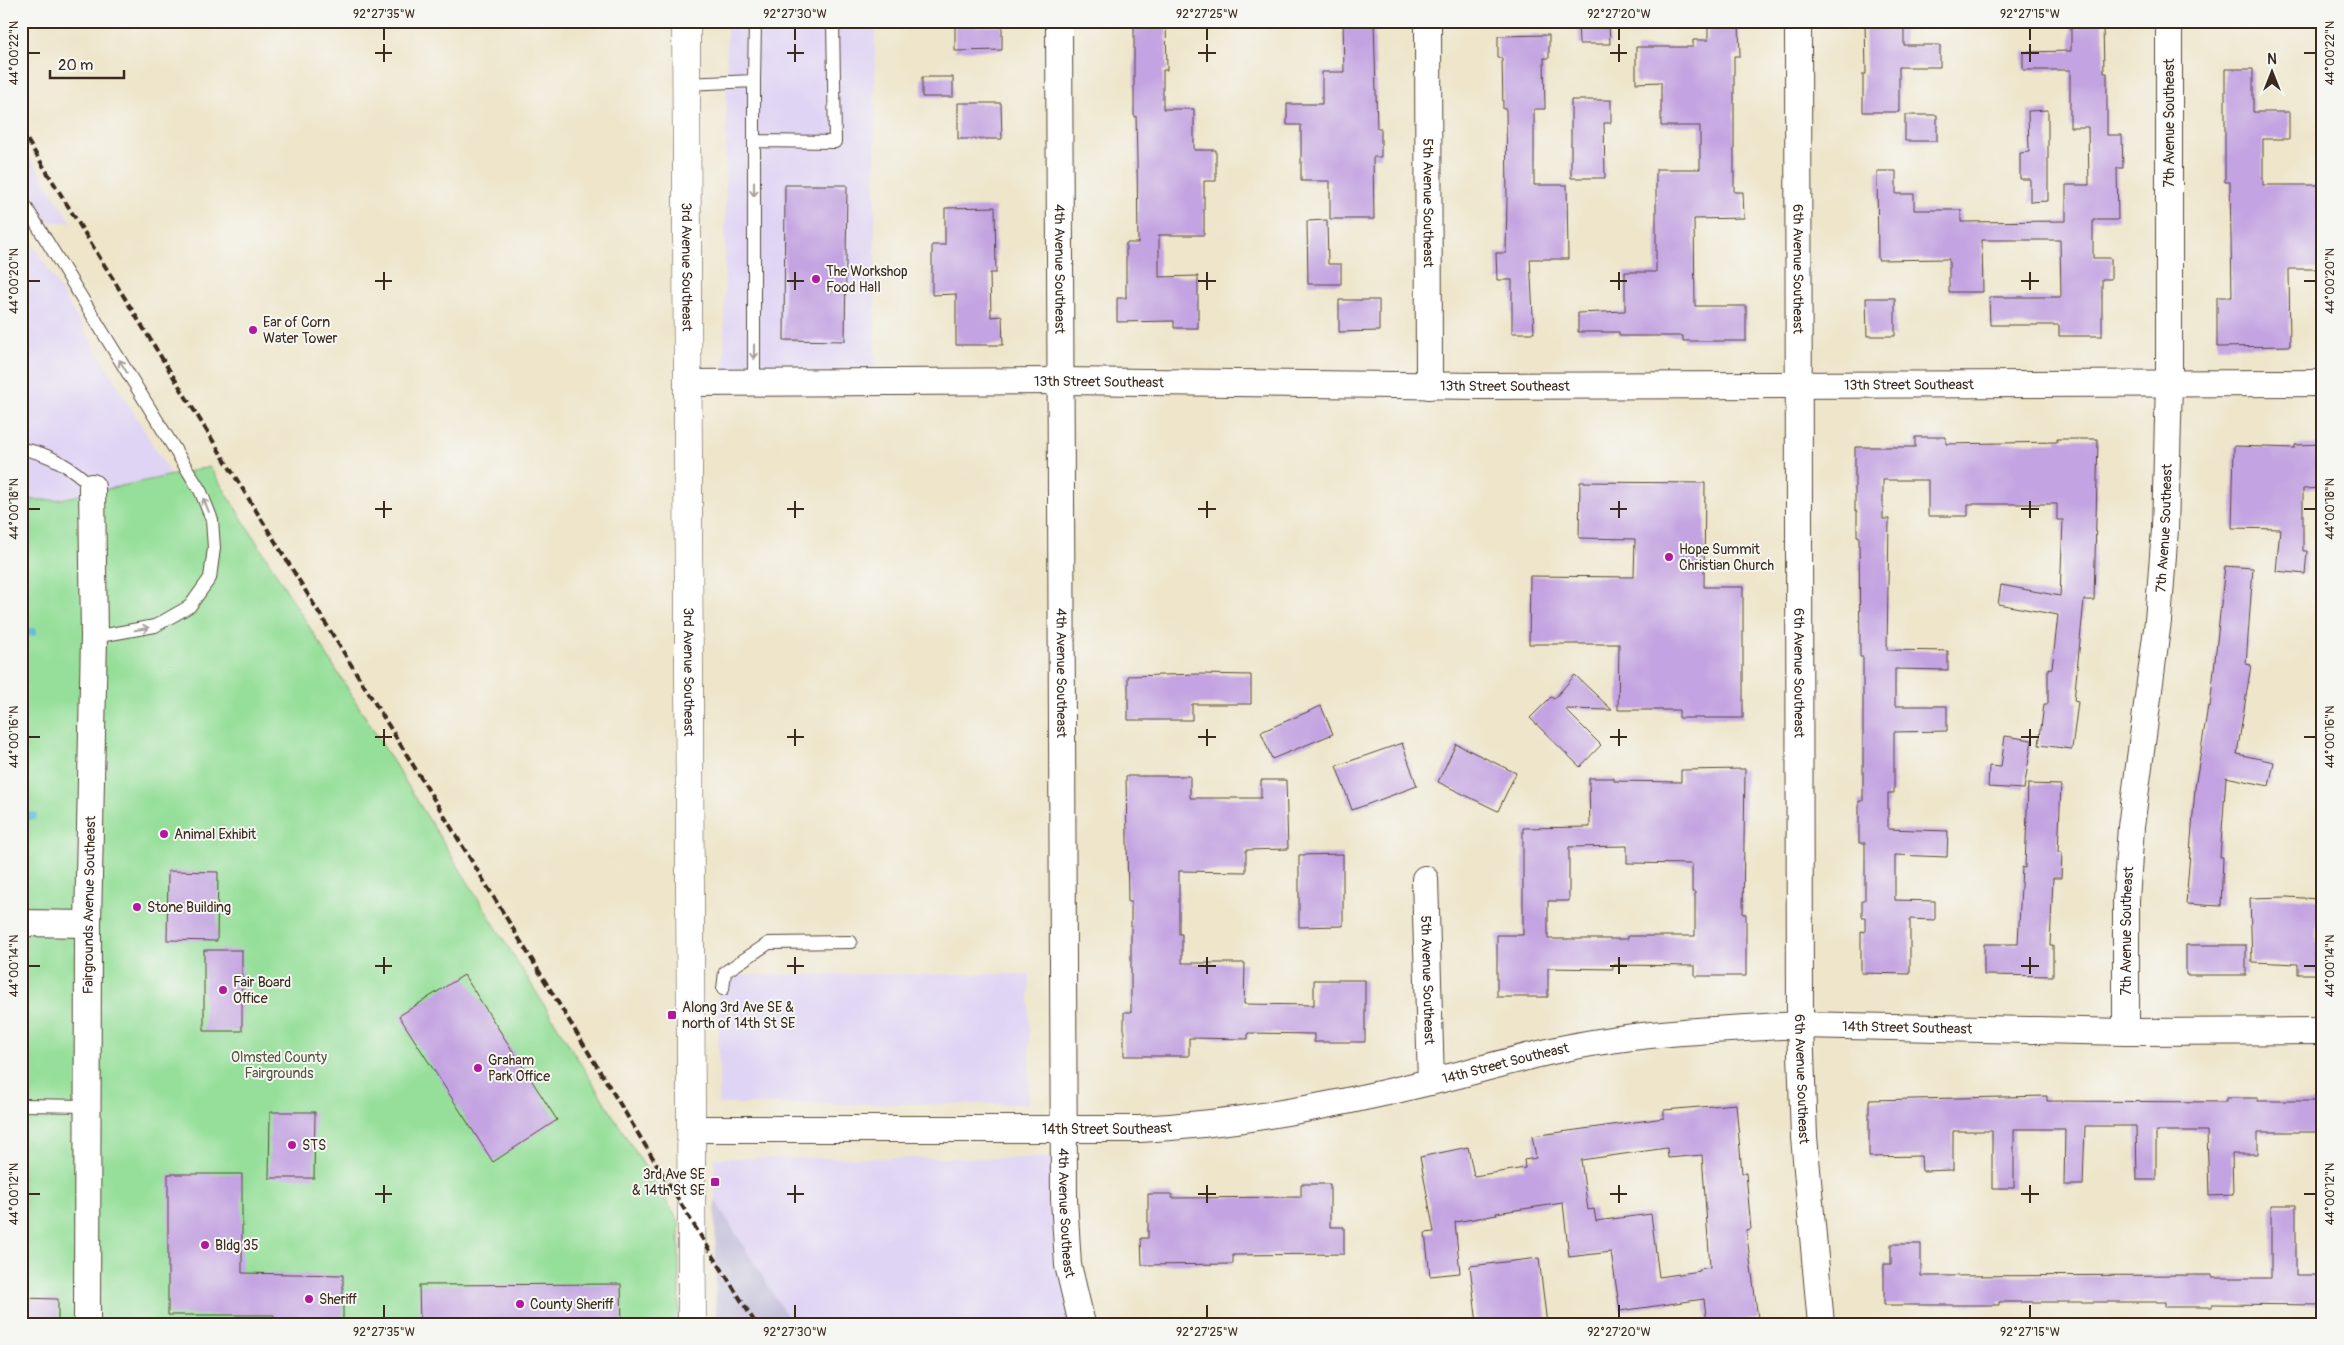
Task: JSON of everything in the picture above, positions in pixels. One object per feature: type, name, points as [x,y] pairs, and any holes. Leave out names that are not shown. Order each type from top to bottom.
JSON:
[{"type":"main road","name":"3rd Avenue Southeast","points":[[686,21],[692,1324]]},
{"type":"street","name":"4th Avenue Southeast","points":[[1059,21],[1064,1129],[1066,1239],[1070,1273],[1082,1324]]},
{"type":"street","name":"5th Avenue Southeast","points":[[1428,21],[1429,386]]},
{"type":"street","name":"6th Avenue Southeast","points":[[1798,21],[1800,1025],[1804,1137],[1821,1324]]},
{"type":"street","name":"7th Avenue Southeast","points":[[2126,1032],[2126,900],[2131,827],[2158,621],[2165,529],[2170,383],[2169,21]]},
{"type":"street","name":"13th Street Southeast","points":[[687,383],[1060,381],[1429,386],[2323,383]]},
{"type":"street","name":"Fairgrounds Avenue Southeast","points":[[87,1324],[88,924],[94,637],[92,487]]},
{"type":"street","name":"5th Avenue Southeast","points":[[1425,879],[1431,1082]]},
{"type":"street","points":[[21,923],[88,924]]},
{"type":"street","name":"14th Street Southeast","points":[[691,1129],[1139,1129],[1250,1120],[1298,1112],[1431,1082],[1520,1058],[1593,1042],[1705,1031],[1800,1025],[2126,1032],[2323,1031]]},
{"type":"lane","points":[[754,383],[755,21]]},
{"type":"lane","points":[[754,141],[835,142],[833,21]]},
{"type":"lane","points":[[686,84],[754,82]]},
{"type":"lane","points":[[21,199],[200,492],[212,520],[214,548],[210,578],[190,606],[156,626],[94,637]]},
{"type":"lane","points":[[21,449],[34,450],[79,473],[92,487]]},
{"type":"lane","points":[[723,989],[724,972],[769,943],[851,942]]},
{"type":"lane","points":[[21,1105],[88,1106]]},
{"type":"shaded area","points":[[727,21],[875,21],[875,382],[724,383]]},
{"type":"shaded area","points":[[21,144],[71,222],[21,222]]},
{"type":"shaded area","points":[[21,224],[171,475],[57,500],[21,500]]},
{"type":"shaded area","points":[[1029,974],[1029,1104],[719,1104],[718,975]]},
{"type":"shaded area","points":[[714,1158],[1064,1158],[1075,1324],[792,1324],[715,1200]]},
{"type":"shaded area","points":[[715,1200],[738,1237],[792,1324],[716,1324]]},
{"type":"green space","name":"Olmsted County Fairgrounds","points":[[210,467],[679,1222],[679,1324],[21,1324],[21,500],[57,500]]},
{"type":"building","points":[[1134,21],[1166,21],[1167,70],[1163,70],[1163,109],[1194,109],[1194,150],[1216,150],[1216,181],[1204,181],[1204,235],[1159,235],[1159,277],[1198,276],[1198,328],[1174,328],[1174,321],[1117,322],[1117,298],[1126,298],[1126,243],[1138,243],[1136,116],[1134,116]]},
{"type":"building","points":[[1343,21],[1374,21],[1377,129],[1381,129],[1381,157],[1373,157],[1374,219],[1330,219],[1330,181],[1301,181],[1301,125],[1287,125],[1287,104],[1322,104],[1322,72],[1344,72]]},
{"type":"building","points":[[1578,21],[1609,21],[1610,44],[1579,44]]},
{"type":"building","points":[[1739,21],[1740,56],[1734,56],[1734,192],[1743,192],[1744,218],[1694,219],[1695,306],[1746,306],[1746,341],[1683,341],[1683,336],[1619,336],[1619,332],[1578,332],[1578,313],[1625,311],[1625,272],[1656,272],[1656,169],[1700,169],[1700,126],[1661,126],[1661,82],[1636,83],[1636,47],[1693,47],[1693,40],[1708,40],[1708,22]]},
{"type":"building","points":[[1865,21],[1904,21],[1904,45],[1940,45],[1940,67],[1899,67],[1899,112],[1863,112],[1863,74],[1866,74]]},
{"type":"building","points":[[2071,23],[2103,23],[2104,73],[2107,73],[2107,135],[2122,135],[2123,168],[2117,168],[2118,220],[2093,220],[2093,258],[2111,258],[2111,279],[2102,279],[2102,336],[2059,336],[2059,325],[1990,325],[1989,297],[2061,297],[2060,240],[1982,240],[1983,292],[1949,292],[1949,259],[1878,260],[1877,171],[1896,171],[1896,194],[1914,194],[1914,210],[1961,210],[1961,222],[2066,221],[2066,185],[2089,185],[2088,127],[2070,127],[2070,70],[2023,70],[2023,52],[2071,51]]},
{"type":"building","points":[[955,26],[1002,26],[1002,50],[955,51]]},
{"type":"building","points":[[1549,35],[1549,58],[1544,58],[1545,109],[1534,109],[1534,185],[1567,185],[1568,259],[1530,259],[1534,333],[1512,333],[1512,280],[1497,280],[1496,253],[1506,253],[1507,198],[1506,109],[1503,109],[1502,58],[1498,58],[1498,36]]},
{"type":"building","points":[[2225,69],[2253,69],[2253,112],[2289,112],[2289,139],[2263,139],[2263,185],[2323,185],[2323,269],[2289,269],[2290,346],[2217,347],[2217,297],[2232,297],[2230,182],[2225,182]]},
{"type":"building","points":[[922,77],[953,77],[953,97],[922,97]]},
{"type":"building","points":[[1571,100],[1611,100],[1611,123],[1604,123],[1605,178],[1571,178]]},
{"type":"building","points":[[958,103],[1001,103],[1002,139],[958,139]]},
{"type":"building","points":[[2048,110],[2048,201],[2030,202],[2030,179],[2020,179],[2020,153],[2029,152],[2028,111]]},
{"type":"building","points":[[1905,115],[1937,115],[1937,141],[1905,141]]},
{"type":"building","points":[[785,185],[847,185],[845,341],[784,340]]},
{"type":"building","points":[[995,207],[996,273],[990,273],[991,317],[1002,316],[1003,345],[956,345],[956,294],[932,295],[932,245],[945,245],[945,208]]},
{"type":"building","points":[[1327,220],[1328,264],[1341,264],[1341,284],[1308,284],[1307,221]]},
{"type":"building","points":[[1866,298],[1895,298],[1895,336],[1867,336]]},
{"type":"building","points":[[1339,300],[1379,300],[1379,331],[1339,332]]},
{"type":"building","points":[[1915,437],[1946,437],[1946,444],[2057,442],[2057,439],[2098,439],[2094,600],[2084,600],[2074,701],[2078,702],[2072,749],[2039,745],[2044,704],[2048,704],[2048,668],[2052,669],[2058,615],[1998,604],[2001,585],[2060,596],[2063,520],[2057,520],[2057,504],[1968,504],[1968,516],[1928,516],[1928,480],[1883,480],[1883,519],[1889,519],[1887,650],[1948,651],[1948,670],[1895,669],[1895,706],[1947,706],[1947,731],[1894,732],[1894,793],[1888,793],[1888,829],[1948,831],[1947,857],[1895,855],[1895,900],[1935,901],[1935,920],[1910,919],[1910,974],[1861,973],[1861,931],[1865,932],[1865,917],[1862,917],[1862,900],[1865,900],[1865,843],[1859,843],[1859,801],[1863,801],[1863,657],[1860,657],[1859,536],[1857,536],[1857,511],[1855,511],[1855,447],[1915,447]]},
{"type":"building","points":[[2323,444],[2323,488],[2303,489],[2303,551],[2307,551],[2305,574],[2276,571],[2280,529],[2232,528],[2234,446],[2295,448],[2295,445]]},
{"type":"building","name":"Hope Summit Christian Church","points":[[1580,482],[1705,483],[1704,587],[1743,587],[1743,718],[1679,718],[1679,710],[1618,710],[1619,644],[1529,644],[1530,576],[1634,577],[1635,539],[1579,538]]},
{"type":"building","points":[[2225,566],[2253,568],[2246,664],[2251,665],[2237,754],[2274,762],[2269,786],[2226,777],[2220,857],[2223,857],[2221,906],[2186,904],[2195,788],[2208,706],[2210,707]]},
{"type":"building","points":[[1251,675],[1251,704],[1192,704],[1192,720],[1128,720],[1128,676]]},
{"type":"building","points":[[1575,675],[1612,710],[1565,709],[1601,745],[1580,767],[1530,718],[1551,697],[1554,699]]},
{"type":"building","points":[[1321,706],[1333,734],[1272,759],[1261,732]]},
{"type":"building","points":[[2005,736],[2032,740],[2024,789],[1988,787],[1989,766],[2001,767]]},
{"type":"building","points":[[1402,743],[1417,786],[1352,810],[1336,766]]},
{"type":"building","points":[[1456,744],[1516,773],[1498,811],[1438,782]]},
{"type":"building","points":[[1745,769],[1743,914],[1746,914],[1746,976],[1695,976],[1695,966],[1613,965],[1613,969],[1548,968],[1548,997],[1497,997],[1497,935],[1523,935],[1523,828],[1590,827],[1589,778],[1614,778],[1614,781],[1681,782],[1681,770]],"holes":[[[1627,846],[1627,863],[1692,864],[1692,892],[1695,892],[1695,936],[1628,936],[1628,939],[1548,939],[1548,901],[1569,901],[1569,847]]]},
{"type":"building","points":[[1126,776],[1190,776],[1190,798],[1261,798],[1261,780],[1286,780],[1288,849],[1246,850],[1246,872],[1179,871],[1179,934],[1182,934],[1182,963],[1245,963],[1244,1004],[1314,1005],[1314,980],[1365,980],[1365,1042],[1314,1042],[1314,1034],[1248,1033],[1248,1039],[1189,1038],[1189,1056],[1124,1056],[1124,1012],[1131,1012],[1131,902],[1128,902]]},
{"type":"building","points":[[2028,784],[2061,785],[2058,852],[2062,852],[2061,878],[2053,878],[2050,945],[2053,945],[2053,976],[1984,975],[1984,944],[2018,944],[2022,867],[2025,868]]},
{"type":"building","points":[[1343,854],[1343,926],[1299,927],[1299,855]]},
{"type":"building","points":[[168,871],[218,872],[217,941],[167,940]]},
{"type":"building","points":[[2287,897],[2319,899],[2315,942],[2323,942],[2323,974],[2298,974],[2298,964],[2252,962],[2250,898]]},
{"type":"building","points":[[2186,945],[2246,945],[2246,975],[2186,975]]},
{"type":"building","name":"Fair Board Office","points":[[204,950],[242,950],[242,1031],[204,1031]]},
{"type":"building","name":"Graham Park Office","points":[[464,975],[557,1120],[493,1162],[399,1016]]},
{"type":"building","points":[[2047,1096],[2047,1101],[2226,1102],[2226,1098],[2258,1098],[2258,1101],[2323,1101],[2323,1132],[2258,1132],[2258,1154],[2232,1154],[2233,1195],[2209,1196],[2207,1131],[2156,1131],[2156,1180],[2137,1180],[2136,1126],[2085,1126],[2083,1185],[2064,1185],[2065,1129],[2014,1129],[2014,1188],[1992,1188],[1992,1131],[1953,1131],[1953,1170],[1922,1171],[1921,1156],[1869,1157],[1869,1100]]},
{"type":"building","points":[[1736,1104],[1742,1173],[1746,1173],[1751,1229],[1746,1230],[1758,1318],[1707,1324],[1704,1299],[1620,1311],[1611,1252],[1569,1257],[1563,1203],[1496,1213],[1497,1215],[1455,1222],[1460,1273],[1430,1276],[1425,1233],[1434,1232],[1420,1157],[1468,1147],[1474,1176],[1525,1168],[1524,1160],[1536,1158],[1532,1136],[1664,1118],[1664,1110]],"holes":[[[1667,1148],[1668,1158],[1702,1155],[1710,1267],[1700,1269],[1700,1271],[1659,1277],[1651,1214],[1596,1221],[1594,1209],[1588,1210],[1581,1160]]]},
{"type":"building","name":"STS","points":[[270,1112],[315,1112],[314,1178],[269,1178]]},
{"type":"building","name":"Bldg 35","points":[[168,1174],[242,1174],[242,1273],[343,1275],[343,1324],[274,1324],[274,1315],[168,1315]]},
{"type":"building","points":[[1301,1184],[1330,1184],[1330,1227],[1344,1227],[1344,1254],[1233,1255],[1233,1264],[1142,1265],[1141,1238],[1148,1238],[1148,1194],[1172,1194],[1172,1198],[1301,1197]]},
{"type":"building","points":[[2271,1205],[2296,1205],[2296,1275],[2323,1275],[2323,1305],[2212,1304],[2212,1307],[2165,1307],[2165,1302],[1999,1302],[1999,1305],[1884,1305],[1884,1264],[1891,1264],[1891,1244],[1921,1244],[1921,1276],[2212,1275],[2212,1278],[2271,1278]]},
{"type":"building","points":[[1539,1258],[1547,1324],[1477,1324],[1470,1266]]},
{"type":"building","name":"County Sheriff","points":[[621,1284],[622,1324],[420,1324],[419,1285]]},
{"type":"building","points":[[21,1298],[58,1299],[58,1324],[21,1324]]},
{"type":"waterway","points":[[21,632],[33,632]]},
{"type":"waterway","points":[[21,816],[33,816]]},
{"type":"railway","points":[[21,130],[756,1324]]},
{"type":"place","name":"The Workshop Food Hall","points":[[816,279]]},
{"type":"place","name":"Ear of Corn Water Tower","points":[[253,330]]},
{"type":"place","name":"Hope Summit Christian Church","points":[[1669,557]]},
{"type":"place","name":"Animal Exhibit","points":[[164,834]]},
{"type":"place","name":"Stone Building","points":[[137,907]]},
{"type":"place","name":"Fair Board Office","points":[[223,990]]},
{"type":"place","name":"Along 3rd Ave SE & north of 14th St SE","points":[[672,1015]]},
{"type":"place","name":"Graham Park Office","points":[[478,1068]]},
{"type":"place","name":"STS","points":[[292,1145]]},
{"type":"place","name":"3rd Ave SE & 14th St SE","points":[[715,1182]]},
{"type":"place","name":"Bldg 35","points":[[205,1245]]},
{"type":"place","name":"Sheriff","points":[[309,1299]]},
{"type":"place","name":"County Sheriff","points":[[520,1304]]}]
